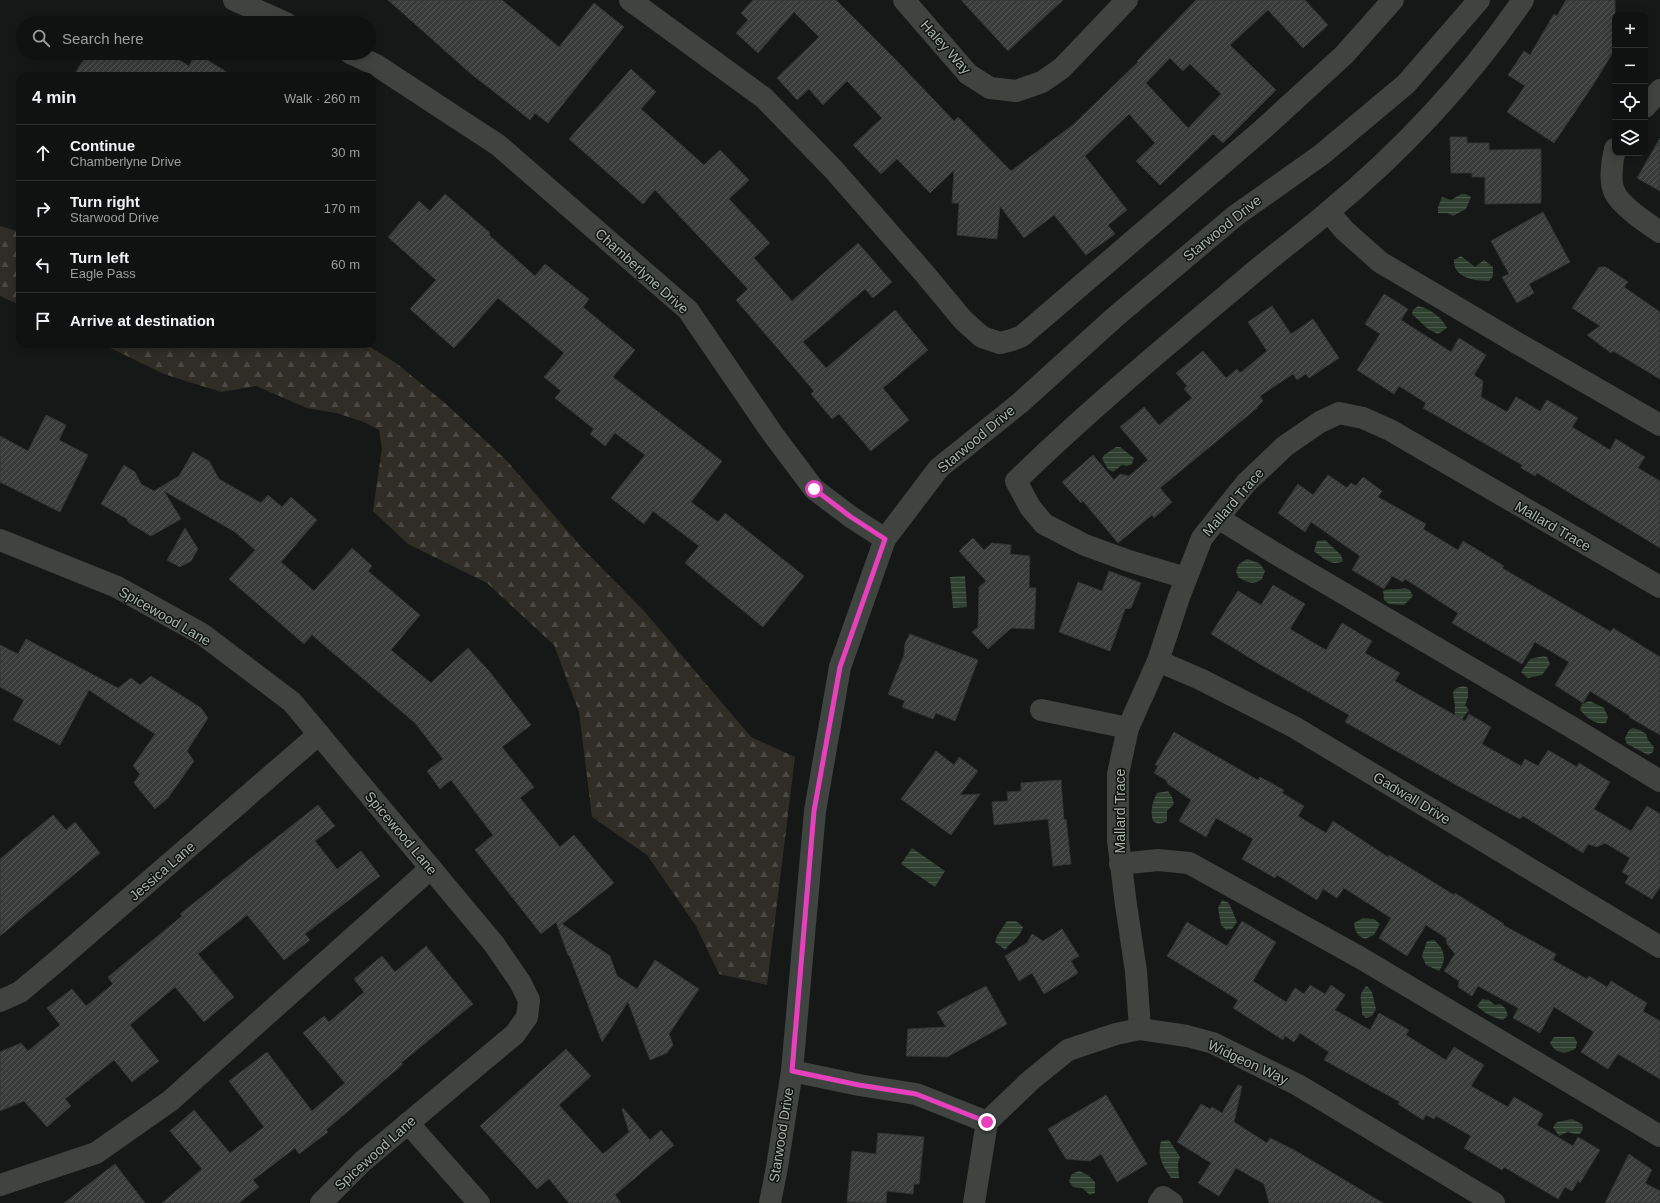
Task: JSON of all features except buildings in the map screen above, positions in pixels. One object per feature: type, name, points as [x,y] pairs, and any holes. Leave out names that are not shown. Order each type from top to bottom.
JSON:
[{"type":"street","points":[[234,0],[270,16]]},
{"type":"street","points":[[630,0],[764,98],[834,170],[924,272],[963,320],[982,337],[1000,343],[1022,336],[1262,130],[1344,55],[1392,0]]},
{"type":"street","name":"Haley Way","points":[[904,0],[968,74],[990,88],[1016,91],[1042,82],[1062,68],[1127,0]]},
{"type":"street","name":"Starwood Drive","points":[[770,1203],[792,1071],[814,811],[840,667],[885,539],[939,468],[1020,403],[1115,317],[1235,216],[1321,154],[1406,84],[1479,0]]},
{"type":"street","points":[[1186,578],[1129,561],[1084,545],[1044,524],[1030,507],[1016,481],[1060,438],[1261,266],[1329,212],[1398,148],[1453,91],[1523,0]]},
{"type":"street","name":"Chamberlyne Drive","points":[[365,60],[376,65],[498,145],[688,310],[772,433],[814,489],[851,517],[885,539]]},
{"type":"street","points":[[1648,104],[1660,90]]},
{"type":"street","points":[[1613,156],[1611,166],[1614,193],[1629,209],[1660,232]]},
{"type":"street","points":[[1329,212],[1344,230],[1380,262],[1660,425]]},
{"type":"street","name":"Mallard Trace","points":[[1140,1029],[1136,971],[1120,864],[1118,840],[1118,774],[1128,728],[1158,661],[1186,578],[1202,538],[1246,483],[1285,446],[1320,422],[1339,413],[1363,418],[1390,430],[1660,587]]},
{"type":"street","points":[[1218,518],[1660,781]]},
{"type":"street","name":"Spicewood Lane","points":[[0,540],[117,587],[202,634],[292,702],[494,944],[520,982],[528,1000],[527,1016],[515,1034],[364,1161],[321,1203]]},
{"type":"street","name":"Gadwall Drive","points":[[1158,661],[1200,679],[1294,727],[1660,947]]},
{"type":"street","points":[[1041,710],[1128,728]]},
{"type":"street","name":"Jessica Lane","points":[[0,1001],[20,992],[319,734]]},
{"type":"street","points":[[1120,864],[1158,860],[1189,863],[1359,957],[1660,1136]]},
{"type":"street","points":[[0,1185],[96,1152],[170,1101],[431,868]]},
{"type":"street","name":"Widgeon Way","points":[[987,1122],[1031,1080],[1068,1050],[1116,1034],[1140,1029],[1187,1036],[1213,1043],[1298,1085],[1494,1203]]},
{"type":"street","points":[[792,1071],[859,1085],[916,1094],[987,1122],[974,1203]]},
{"type":"street","points":[[408,1123],[479,1203]]},
{"type":"street","points":[[1159,1203],[1162,1197],[1172,1203]]},
{"type":"green space","points":[[0,226],[16,231],[16,303],[0,296]]},
{"type":"green space","points":[[110,348],[372,348],[396,363],[446,404],[506,460],[584,550],[644,611],[751,737],[795,757],[767,985],[719,974],[696,926],[647,855],[592,817],[579,712],[554,645],[487,583],[408,544],[373,511],[382,448],[379,430],[364,422],[336,413],[307,408],[256,386],[221,392],[164,374]]},
{"type":"shaded area","points":[[1461,194],[1466,194],[1471,197],[1466,209],[1453,216],[1447,213],[1438,213],[1438,207],[1442,197],[1451,200]]},
{"type":"shaded area","points":[[1461,256],[1475,267],[1484,260],[1493,267],[1493,276],[1489,281],[1483,281],[1461,275],[1457,271],[1454,260]]},
{"type":"shaded area","points":[[1418,306],[1435,314],[1442,320],[1447,328],[1438,334],[1428,329],[1412,314],[1413,310]]},
{"type":"shaded area","points":[[1116,447],[1120,447],[1134,458],[1132,464],[1127,466],[1122,465],[1113,472],[1108,469],[1102,459],[1104,455]]},
{"type":"shaded area","points":[[1325,540],[1341,555],[1343,561],[1339,563],[1331,562],[1324,559],[1314,551],[1317,541]]},
{"type":"shaded area","points":[[1247,559],[1259,563],[1265,571],[1262,579],[1259,581],[1253,583],[1238,577],[1236,571],[1239,564]]},
{"type":"shaded area","points":[[965,576],[967,607],[953,608],[950,577]]},
{"type":"shaded area","points":[[1405,588],[1410,590],[1413,596],[1404,605],[1389,604],[1384,600],[1383,591]]},
{"type":"shaded area","points":[[1544,656],[1547,657],[1550,664],[1542,675],[1528,678],[1521,672],[1530,659]]},
{"type":"shaded area","points":[[1464,686],[1468,688],[1468,697],[1465,705],[1469,710],[1462,719],[1458,719],[1455,715],[1453,693],[1459,687]]},
{"type":"shaded area","points":[[1590,701],[1604,708],[1608,717],[1606,723],[1595,722],[1585,716],[1580,710],[1582,704]]},
{"type":"shaded area","points":[[1633,728],[1646,734],[1648,740],[1654,747],[1653,752],[1648,755],[1627,744],[1625,738],[1629,730]]},
{"type":"shaded area","points":[[1168,791],[1174,804],[1167,811],[1167,821],[1158,824],[1153,821],[1152,807],[1154,800],[1157,793]]},
{"type":"shaded area","points":[[912,848],[945,871],[935,887],[901,864]]},
{"type":"shaded area","points":[[1222,900],[1229,903],[1237,922],[1232,929],[1226,930],[1221,925],[1218,908]]},
{"type":"shaded area","points":[[1363,918],[1374,919],[1380,924],[1374,935],[1365,939],[1357,933],[1354,923]]},
{"type":"shaded area","points":[[1007,921],[1016,921],[1023,927],[1018,937],[1005,950],[995,942],[997,936]]},
{"type":"shaded area","points":[[1434,940],[1441,947],[1444,955],[1442,967],[1439,971],[1426,965],[1422,956],[1427,941]]},
{"type":"shaded area","points":[[1367,986],[1372,992],[1376,1009],[1372,1016],[1366,1018],[1362,1015],[1361,996],[1362,992]]},
{"type":"shaded area","points":[[1482,999],[1489,1000],[1495,1005],[1500,1004],[1505,1008],[1508,1015],[1503,1020],[1486,1013],[1477,1006]]},
{"type":"shaded area","points":[[1554,1037],[1574,1037],[1577,1042],[1576,1048],[1569,1052],[1558,1051],[1552,1047],[1550,1043]]},
{"type":"shaded area","points":[[1572,1119],[1582,1124],[1583,1129],[1580,1134],[1568,1132],[1559,1136],[1553,1127],[1557,1122]]},
{"type":"shaded area","points":[[1169,1140],[1180,1157],[1178,1163],[1179,1178],[1171,1178],[1161,1160],[1161,1141]]},
{"type":"shaded area","points":[[1079,1171],[1088,1175],[1095,1182],[1095,1193],[1090,1195],[1082,1188],[1073,1187],[1069,1181],[1072,1174]]},
{"type":"route","points":[[814,489],[851,517],[885,539],[840,667],[814,811],[792,1071],[859,1085],[916,1094],[987,1122]]}]
